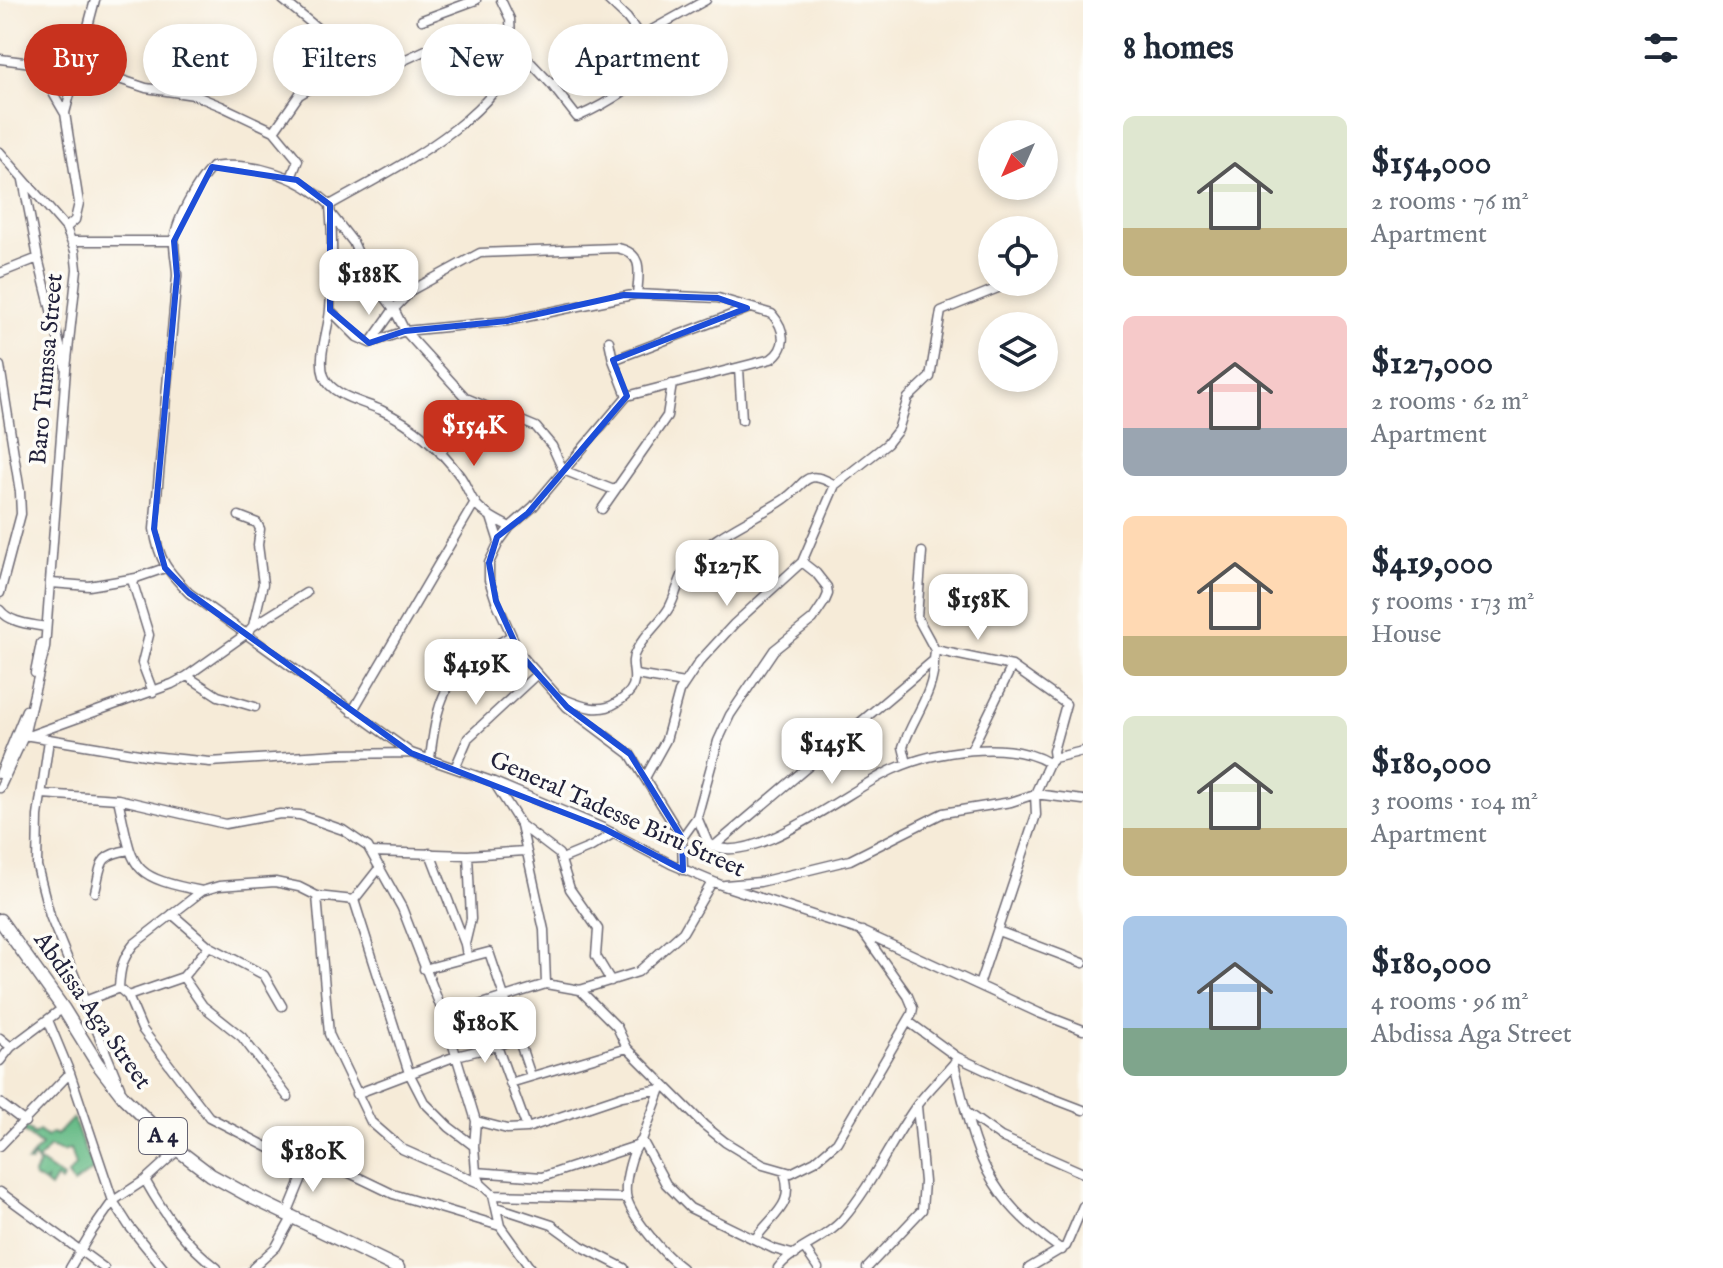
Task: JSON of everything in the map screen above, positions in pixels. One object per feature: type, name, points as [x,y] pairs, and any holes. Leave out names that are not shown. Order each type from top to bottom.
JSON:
[{"type":"highway","name":"Abdissa Aga Street","points":[[0,920],[124,1098],[178,1150],[211,1175],[398,1268]]},
{"type":"street","points":[[90,24],[95,0]]},
{"type":"street","points":[[283,0],[312,24]]},
{"type":"street","points":[[422,20],[476,0]]},
{"type":"street","points":[[501,0],[511,24]]},
{"type":"street","points":[[608,0],[633,24]]},
{"type":"street","points":[[663,24],[706,0]]},
{"type":"street","points":[[0,59],[32,63],[38,67],[65,113],[79,203],[75,220],[66,228]]},
{"type":"street","points":[[532,63],[548,81]]},
{"type":"street","points":[[127,82],[146,88],[194,95],[274,131],[298,160],[291,178]]},
{"type":"street","points":[[65,113],[70,96]]},
{"type":"street","points":[[274,131],[298,96]]},
{"type":"street","points":[[330,209],[461,124],[491,96]]},
{"type":"street","points":[[560,96],[574,116],[614,96]]},
{"type":"street","name":"Baro Tumssa Street","points":[[0,152],[66,228],[73,241],[77,269],[43,663],[22,736],[0,788]]},
{"type":"street","points":[[411,753],[189,593],[165,568],[157,553],[154,529],[177,276],[174,241],[179,222],[212,167],[230,165],[291,178],[310,187],[353,242],[368,275],[394,309],[405,331],[466,398],[536,427],[552,446],[563,470],[614,490]]},
{"type":"street","points":[[23,179],[38,258],[66,369]]},
{"type":"street","points":[[330,209],[330,310],[323,358],[324,378],[342,393],[407,423],[461,477],[475,502],[491,517],[510,527]]},
{"type":"street","points":[[73,241],[174,241]]},
{"type":"street","points":[[370,343],[412,290],[489,251],[511,254],[628,250],[636,256],[639,264],[637,294]]},
{"type":"street","points":[[0,273],[38,258]]},
{"type":"street","points":[[330,310],[357,337],[370,343],[405,331],[507,321],[637,294],[718,298],[772,314],[782,328],[783,345],[780,353],[771,359],[627,396],[533,507],[510,527],[489,563],[489,580],[520,654],[558,697],[592,727],[624,749],[682,838],[683,870]]},
{"type":"street","points":[[645,778],[666,740],[675,699],[684,683],[728,629],[802,562],[835,485],[893,437],[908,398],[927,382],[941,311],[978,296]]},
{"type":"street","points":[[613,360],[747,308]]},
{"type":"street","points":[[609,341],[627,396]]},
{"type":"street","points":[[0,366],[21,514],[0,593]]},
{"type":"street","points":[[739,368],[742,420]]},
{"type":"street","points":[[602,509],[667,416],[672,384]]},
{"type":"street","points":[[441,454],[466,398]]},
{"type":"street","points":[[558,697],[585,707],[607,708],[629,693],[636,675],[634,654],[670,605],[684,572],[695,558],[788,497],[811,477],[818,475],[835,485]]},
{"type":"street","points":[[352,712],[475,502]]},
{"type":"street","points":[[239,516],[257,523],[260,529],[258,545],[263,584],[253,626]]},
{"type":"street","points":[[491,517],[499,542]]},
{"type":"street","points":[[907,763],[903,747],[923,704],[934,669],[935,650],[917,617],[922,552]]},
{"type":"street","points":[[682,838],[697,817],[718,741],[730,715],[774,650],[813,619],[825,601],[827,587],[802,562]]},
{"type":"street","points":[[51,583],[89,586],[136,578],[165,568]]},
{"type":"street","points":[[136,578],[133,588],[149,635],[142,663],[153,692]]},
{"type":"street","points":[[22,736],[153,692],[187,676],[253,626],[306,593]]},
{"type":"street","points":[[0,610],[13,620],[45,627]]},
{"type":"street","name":"Baro Tumssa Street","points":[[0,774],[22,736],[48,616]]},
{"type":"street","points":[[430,758],[437,710],[451,680],[474,658],[511,636]]},
{"type":"street","points":[[935,650],[1012,666],[1066,704],[1051,760],[1035,794],[1036,815],[979,985]]},
{"type":"street","points":[[713,847],[934,660]]},
{"type":"street","points":[[971,750],[1012,666]]},
{"type":"street","points":[[455,768],[468,738],[537,674]]},
{"type":"street","points":[[636,675],[684,683]]},
{"type":"street","points":[[187,676],[218,696],[255,707]]},
{"type":"street","name":"General Tadesse Biru Street","points":[[22,736],[163,758],[210,762],[339,754],[411,753],[430,758],[614,833],[716,884],[861,931],[1083,1030]]},
{"type":"street","points":[[49,740],[36,850],[40,879],[50,916],[124,1098]]},
{"type":"street","points":[[697,817],[708,843],[713,847],[736,851],[793,828],[907,763],[971,750],[1010,751],[1051,760],[1083,751]]},
{"type":"street","points":[[494,782],[521,825],[556,850],[562,859],[570,889],[598,929],[596,956],[611,981]]},
{"type":"street","points":[[42,794],[118,799],[213,823],[235,823],[280,814],[300,815],[343,830],[372,852],[402,908],[444,1016],[476,1121],[476,1172],[481,1184]]},
{"type":"street","points":[[444,1016],[546,984],[580,990],[647,967],[678,938],[716,884],[760,882],[858,857],[935,816],[1011,802],[1035,794],[1083,800]]},
{"type":"street","points":[[118,799],[129,850],[137,866],[162,883],[202,891]]},
{"type":"street","points":[[521,825],[544,930],[546,984]]},
{"type":"street","points":[[562,859],[614,833]]},
{"type":"street","points":[[95,892],[107,856],[129,850]]},
{"type":"street","points":[[372,852],[468,855],[525,851]]},
{"type":"street","points":[[430,853],[467,956]]},
{"type":"street","points":[[465,944],[471,919],[468,855]]},
{"type":"street","points":[[354,900],[380,867]]},
{"type":"street","points":[[119,988],[121,961],[127,953],[202,891],[225,885],[275,882],[299,887],[317,896],[354,900]]},
{"type":"street","points":[[317,896],[329,1034],[371,1122],[391,1141],[414,1155],[481,1184],[493,1195],[500,1226],[530,1268]]},
{"type":"street","points":[[354,900],[409,1073],[424,1102],[474,1146]]},
{"type":"street","points":[[172,914],[209,946],[264,975],[282,1006]]},
{"type":"street","points":[[580,990],[617,1027],[627,1048],[662,1088],[687,1111],[725,1142],[763,1165],[784,1172],[806,1167],[837,1142],[909,1022],[912,1003],[861,931]]},
{"type":"street","points":[[998,931],[1083,963]]},
{"type":"street","points":[[128,996],[183,977],[209,946]]},
{"type":"street","points":[[424,969],[489,952],[531,1076]]},
{"type":"street","points":[[183,977],[203,1006],[236,1031],[288,1097]]},
{"type":"street","points":[[85,1001],[119,988]]},
{"type":"street","points":[[119,988],[128,996],[142,1029],[209,1117],[279,1153],[308,1163],[341,1169],[393,1194],[500,1226]]},
{"type":"street","points":[[0,1061],[11,1047],[63,1008]]},
{"type":"street","points":[[48,1020],[70,1073],[113,1201],[163,1268]]},
{"type":"street","points":[[909,1022],[956,1060],[1083,1110]]},
{"type":"street","points":[[356,1094],[456,1056],[519,1037]]},
{"type":"street","points":[[0,1038],[11,1047]]},
{"type":"street","points":[[497,1046],[527,1128]]},
{"type":"street","points":[[510,1083],[627,1048]]},
{"type":"street","points":[[778,1268],[832,1230],[856,1203],[917,1105],[956,1060]]},
{"type":"street","points":[[956,1060],[966,1112],[980,1160],[998,1192],[1020,1217],[1062,1250]]},
{"type":"street","points":[[0,1146],[70,1073]]},
{"type":"street","points":[[476,1121],[507,1129],[527,1128],[622,1096],[662,1088]]},
{"type":"street","points":[[662,1088],[628,1176],[626,1198],[658,1247],[682,1268]]},
{"type":"street","points":[[0,1103],[25,1122]]},
{"type":"street","points":[[867,1268],[922,1210],[924,1182],[917,1105]]},
{"type":"street","points":[[966,1112],[1001,1137],[1083,1173]]},
{"type":"street","points":[[476,1172],[542,1177],[639,1143]]},
{"type":"street","points":[[639,1143],[680,1201],[699,1214],[779,1251],[795,1255]]},
{"type":"street","points":[[70,1268],[113,1201],[145,1180],[178,1150]]},
{"type":"street","points":[[253,1268],[276,1247],[308,1163]]},
{"type":"street","points":[[756,1238],[781,1210],[786,1199],[789,1189],[784,1172]]},
{"type":"street","points":[[145,1180],[179,1233],[196,1253],[217,1268]]},
{"type":"street","points":[[0,1192],[104,1268]]},
{"type":"street","points":[[493,1195],[626,1198]]},
{"type":"street","points":[[1029,1268],[1062,1250],[1071,1238],[1083,1206]]},
{"type":"street","points":[[497,1207],[552,1225],[581,1246],[624,1268]]},
{"type":"street","points":[[805,1249],[818,1268]]},
{"type":"street","points":[[373,1257],[384,1268]]},
{"type":"highlighted area","points":[[212,167],[297,180],[330,205],[330,310],[369,343],[405,331],[507,321],[624,295],[718,298],[747,308],[613,360],[627,396],[528,513],[497,537],[489,563],[496,601],[520,654],[567,707],[630,754],[682,838],[683,870],[603,828],[411,753],[189,593],[165,568],[154,529],[177,276],[174,241]]},
{"type":"green space","points":[[73,1118],[86,1153],[96,1168],[73,1184],[68,1175],[75,1166],[70,1149],[63,1152],[49,1147],[38,1161],[63,1178],[61,1182],[56,1178],[50,1188],[45,1184],[47,1179],[44,1183],[33,1176],[39,1164],[34,1156],[31,1163],[27,1162],[41,1146],[21,1130],[24,1125],[34,1135],[39,1131],[47,1137],[53,1133],[57,1135]]}]
